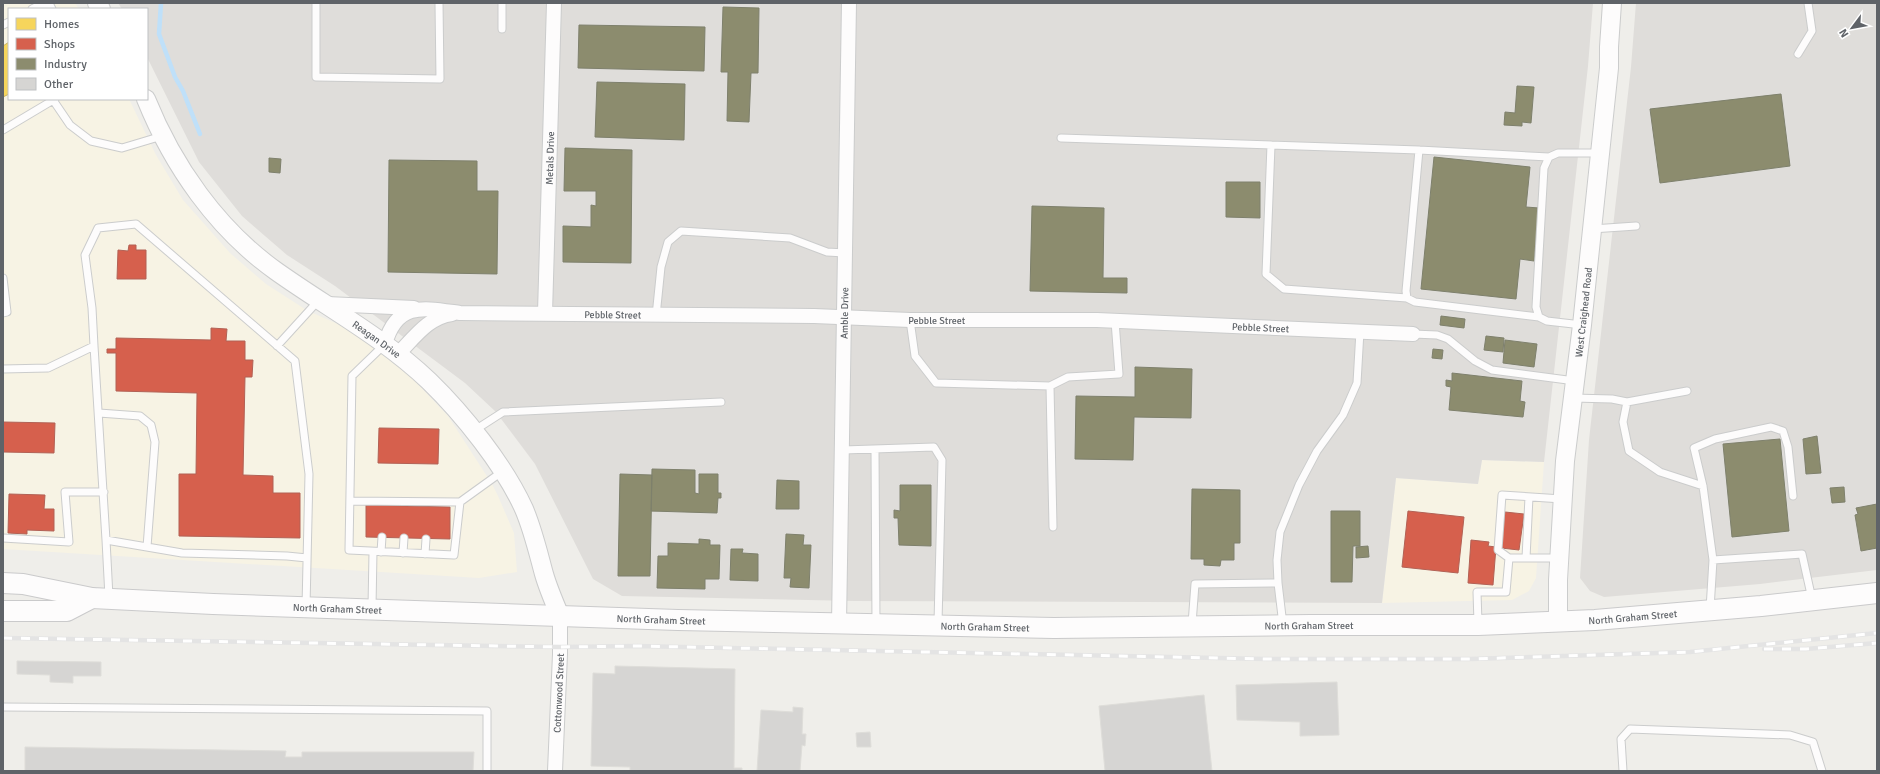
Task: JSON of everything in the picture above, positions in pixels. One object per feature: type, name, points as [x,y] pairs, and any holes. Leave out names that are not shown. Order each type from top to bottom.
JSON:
[{"type":"main road","name":"North Graham Street","points":[[3,583],[23,584],[100,598],[306,607],[839,624],[1054,628],[1284,625],[1478,625],[1558,622],[1710,611],[1877,593]]},
{"type":"main road","points":[[3,611],[67,611],[100,598]]},
{"type":"street","name":"Metals Drive","points":[[545,314],[554,3]]},
{"type":"street","name":"Amble Drive","points":[[839,624],[849,3]]},
{"type":"street","name":"West Craighead Road","points":[[1558,622],[1559,558],[1565,461],[1582,325],[1609,68],[1608,47],[1612,3]]},
{"type":"street","name":"Reagan Drive","points":[[146,100],[164,136],[191,184],[216,216],[245,245],[276,271],[323,301],[391,349],[429,381],[473,432],[503,471],[524,508],[536,542],[545,576],[560,616]]},
{"type":"street","name":"Pebble Street","points":[[323,301],[433,309],[460,313],[656,316],[814,316],[910,320],[1115,321],[1413,334]]},
{"type":"street","name":"Pebble Street","points":[[433,309],[416,310],[403,314],[389,329],[391,349],[426,325],[446,315],[460,313]]},
{"type":"street","name":"Cottonwood Street","points":[[555,771],[560,616]]},
{"type":"lane","points":[[316,3],[316,77],[440,79],[439,3]]},
{"type":"lane","points":[[502,3],[502,29]]},
{"type":"lane","points":[[1798,54],[1812,31],[1808,3]]},
{"type":"lane","points":[[34,8],[40,5],[50,6],[51,8]]},
{"type":"lane","points":[[3,130],[54,100],[70,125],[91,141],[122,148],[164,136]]},
{"type":"lane","points":[[1061,138],[1419,150],[1549,157],[1558,153],[1599,153]]},
{"type":"lane","points":[[1271,145],[1266,274],[1284,289],[1408,298],[1414,302],[1539,317],[1546,321],[1582,325]]},
{"type":"lane","points":[[1408,298],[1406,291],[1419,150]]},
{"type":"lane","points":[[1539,317],[1536,307],[1544,168],[1549,157]]},
{"type":"lane","points":[[100,598],[106,540],[104,492],[92,308],[85,255],[98,228],[136,224],[295,361],[309,474],[306,607]]},
{"type":"lane","points":[[1592,229],[1636,226]]},
{"type":"lane","points":[[656,316],[661,267],[668,242],[682,231],[790,238],[827,252],[845,253]]},
{"type":"lane","points":[[3,278],[7,312],[3,313]]},
{"type":"lane","points":[[277,346],[323,301]]},
{"type":"lane","points":[[910,320],[915,356],[936,383],[1050,386],[1068,376],[1119,374],[1115,321]]},
{"type":"lane","points":[[1284,625],[1278,583],[1277,560],[1280,532],[1299,485],[1317,451],[1343,415],[1357,383],[1360,331]]},
{"type":"lane","points":[[1413,334],[1437,335],[1448,339],[1475,361],[1492,370],[1575,381]]},
{"type":"lane","points":[[3,370],[48,368],[94,346]]},
{"type":"lane","points":[[391,349],[352,376],[349,550],[454,555],[460,502]]},
{"type":"lane","points":[[1050,386],[1054,527]]},
{"type":"lane","points":[[1573,398],[1612,399],[1627,402],[1687,391]]},
{"type":"lane","points":[[473,432],[503,412],[721,402]]},
{"type":"lane","points":[[1627,402],[1623,422],[1629,450],[1660,472],[1703,486]]},
{"type":"lane","points":[[98,413],[140,416],[151,425],[155,442],[147,547]]},
{"type":"lane","points":[[1710,611],[1713,560],[1703,486],[1694,448],[1715,439],[1771,428],[1782,431],[1788,447],[1793,496]]},
{"type":"lane","points":[[843,450],[934,447],[942,460],[938,626]]},
{"type":"lane","points":[[876,449],[876,624]]},
{"type":"lane","points":[[350,501],[427,504],[460,502],[503,471]]},
{"type":"lane","points":[[3,538],[69,542],[65,492],[104,492]]},
{"type":"lane","points":[[1559,558],[1509,558],[1498,550],[1501,530],[1502,495],[1563,499]]},
{"type":"lane","points":[[1526,558],[1524,532],[1529,497]]},
{"type":"lane","points":[[381,552],[382,537]]},
{"type":"lane","points":[[403,553],[404,538]]},
{"type":"lane","points":[[425,554],[426,538]]},
{"type":"lane","points":[[106,540],[182,553],[307,558]]},
{"type":"lane","points":[[372,609],[373,552]]},
{"type":"lane","points":[[1713,560],[1802,554],[1812,601]]},
{"type":"lane","points":[[1478,625],[1477,592],[1506,592],[1509,558]]},
{"type":"lane","points":[[1192,626],[1195,584],[1278,583]]},
{"type":"lane","points":[[3,707],[487,711],[487,771]]},
{"type":"lane","points":[[1623,771],[1621,739],[1630,729],[1790,735],[1814,742],[1822,771]]},
{"type":"shaded area","points":[[3,3],[75,3],[78,8],[8,8],[8,100],[129,100],[156,155],[183,200],[230,253],[266,284],[308,311],[354,331],[411,377],[448,416],[492,484],[498,496],[514,533],[517,572],[479,578],[3,549]]},
{"type":"shaded area","points":[[118,3],[1593,3],[1588,66],[1544,462],[1482,460],[1478,484],[1396,478],[1382,603],[854,601],[622,596],[593,579],[535,464],[496,412],[465,383],[335,286],[287,255],[242,216],[199,162],[148,59],[148,8],[121,8]]},
{"type":"shaded area","points":[[1636,3],[1877,3],[1877,570],[1760,584],[1604,597],[1590,591],[1580,578],[1589,440],[1631,67]]},
{"type":"shaded area","points":[[1482,460],[1544,462],[1536,578],[1529,591],[1512,600],[1382,603],[1396,478],[1478,484]]},
{"type":"building: Homes","points":[[8,43],[8,94],[3,97],[3,46]]},
{"type":"building: Shops","points":[[129,245],[136,245],[136,250],[146,250],[146,279],[117,279],[118,250],[128,251]]},
{"type":"building: Shops","points":[[211,328],[227,329],[226,341],[245,341],[245,360],[253,360],[252,377],[245,377],[243,475],[273,476],[273,493],[300,493],[300,538],[179,536],[179,474],[196,474],[197,393],[116,391],[116,353],[107,353],[107,349],[116,349],[116,338],[211,340]]},
{"type":"building: Shops","points":[[3,422],[55,423],[54,453],[3,452]]},
{"type":"building: Shops","points":[[379,428],[439,429],[438,464],[378,463]]},
{"type":"building: Shops","points":[[9,494],[45,495],[44,509],[54,509],[54,531],[27,530],[27,534],[8,533]]},
{"type":"building: Shops","points":[[366,505],[450,507],[450,539],[366,537]]},
{"type":"building: Shops","points":[[1408,511],[1464,517],[1458,573],[1402,567]]},
{"type":"building: Shops","points":[[1505,512],[1524,514],[1519,550],[1501,548]]},
{"type":"building: Shops","points":[[1471,540],[1489,542],[1488,546],[1496,547],[1493,585],[1468,583]]},
{"type":"building: Industry","points":[[723,7],[759,8],[758,73],[751,73],[749,122],[727,121],[728,72],[721,72]]},
{"type":"building: Industry","points":[[579,25],[705,27],[704,71],[578,68]]},
{"type":"building: Industry","points":[[597,82],[685,84],[684,140],[595,137]]},
{"type":"building: Industry","points":[[1517,86],[1534,87],[1531,123],[1522,122],[1522,126],[1504,125],[1505,112],[1515,113]]},
{"type":"building: Industry","points":[[1781,94],[1790,166],[1660,183],[1650,109]]},
{"type":"building: Industry","points":[[565,148],[632,150],[631,263],[563,262],[563,226],[591,227],[591,205],[596,206],[596,191],[564,191]]},
{"type":"building: Industry","points":[[1434,157],[1530,167],[1526,207],[1539,208],[1534,261],[1520,259],[1516,299],[1421,289]]},
{"type":"building: Industry","points":[[269,158],[281,159],[280,173],[269,172]]},
{"type":"building: Industry","points":[[389,160],[477,161],[477,191],[498,191],[497,274],[388,272]]},
{"type":"building: Industry","points":[[1226,182],[1260,182],[1260,218],[1226,217]]},
{"type":"building: Industry","points":[[1032,206],[1104,208],[1103,278],[1127,278],[1127,293],[1030,291]]},
{"type":"building: Industry","points":[[1441,316],[1465,319],[1464,328],[1440,325]]},
{"type":"building: Industry","points":[[1486,336],[1504,338],[1503,352],[1484,350]]},
{"type":"building: Industry","points":[[1505,340],[1537,344],[1534,367],[1503,363]]},
{"type":"building: Industry","points":[[1433,349],[1443,350],[1442,359],[1432,358]]},
{"type":"building: Industry","points":[[1135,367],[1192,369],[1191,418],[1134,417],[1133,460],[1075,459],[1076,396],[1135,397]]},
{"type":"building: Industry","points":[[1452,373],[1522,381],[1520,401],[1525,402],[1523,417],[1449,410],[1451,387],[1446,386],[1446,380],[1452,381]]},
{"type":"building: Industry","points":[[1817,436],[1821,473],[1806,474],[1803,439]]},
{"type":"building: Industry","points":[[1780,439],[1789,531],[1732,537],[1723,444]]},
{"type":"building: Industry","points":[[652,469],[695,470],[695,493],[699,494],[699,474],[718,474],[718,493],[721,493],[721,498],[718,498],[717,513],[651,511]]},
{"type":"building: Industry","points":[[620,474],[652,475],[650,576],[618,576]]},
{"type":"building: Industry","points":[[777,480],[799,481],[799,509],[776,509]]},
{"type":"building: Industry","points":[[900,485],[931,485],[931,546],[899,545],[898,518],[894,518],[894,510],[900,511]]},
{"type":"building: Industry","points":[[1844,487],[1845,502],[1832,503],[1830,488]]},
{"type":"building: Industry","points":[[1192,489],[1240,490],[1240,543],[1234,543],[1234,560],[1221,560],[1220,566],[1204,565],[1204,559],[1191,559]]},
{"type":"building: Industry","points":[[1877,504],[1877,548],[1861,551],[1855,515],[1858,514],[1856,508]]},
{"type":"building: Industry","points":[[1331,511],[1360,511],[1360,546],[1353,546],[1352,582],[1331,582]]},
{"type":"building: Industry","points":[[786,534],[804,535],[803,545],[811,545],[809,588],[790,587],[791,578],[784,578]]},
{"type":"building: Industry","points":[[699,539],[710,540],[710,545],[720,545],[719,579],[705,579],[705,589],[657,588],[658,556],[668,556],[668,543],[699,544]]},
{"type":"building: Industry","points":[[1368,546],[1369,557],[1356,558],[1356,547]]},
{"type":"building: Industry","points":[[731,549],[743,549],[742,553],[758,554],[758,581],[730,580]]},
{"type":"building: Other","points":[[17,661],[101,662],[101,676],[73,676],[73,683],[50,682],[50,675],[17,674]]},
{"type":"building: Other","points":[[615,666],[735,669],[734,768],[742,768],[742,771],[630,771],[630,767],[591,766],[593,673],[615,674]]},
{"type":"building: Other","points":[[1337,682],[1339,735],[1300,736],[1300,722],[1237,720],[1236,685]]},
{"type":"building: Other","points":[[1204,695],[1212,771],[1105,771],[1099,706]]},
{"type":"building: Other","points":[[793,707],[803,708],[802,734],[806,734],[805,746],[802,745],[800,771],[757,771],[761,710],[793,712]]},
{"type":"building: Other","points":[[870,732],[871,747],[857,747],[856,733]]},
{"type":"building: Other","points":[[25,747],[286,751],[285,757],[302,757],[302,752],[474,752],[473,771],[25,771]]},
{"type":"waterway","points":[[161,3],[159,34],[175,77],[183,91],[200,134]]},
{"type":"railway","points":[[3,638],[560,647],[636,646],[1266,659],[1470,659],[1690,652],[1877,633]]},
{"type":"railway","points":[[1764,649],[1806,649],[1877,643]]}]
